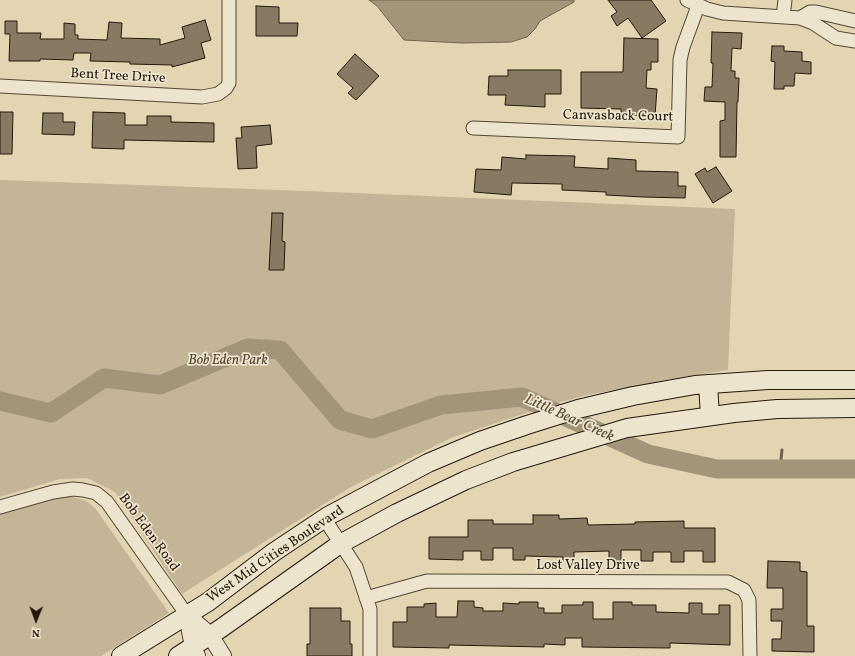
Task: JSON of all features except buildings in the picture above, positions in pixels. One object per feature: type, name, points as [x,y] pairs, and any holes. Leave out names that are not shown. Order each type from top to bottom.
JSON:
[{"type":"main road","name":"West Mid Cities Boulevard","points":[[121,656],[208,602],[274,552],[324,518],[428,463],[480,441],[578,409],[633,396],[695,385],[768,380],[855,380]]},
{"type":"main road","points":[[708,384],[710,416]]},
{"type":"main road","name":"West Mid Cities Boulevard","points":[[189,653],[210,635],[340,544],[397,513],[466,480],[513,462],[626,428],[710,416],[777,409],[855,408]]},
{"type":"street","name":"Bent Tree Drive","points":[[0,86],[202,97],[218,94],[226,88],[229,83],[229,0]]},
{"type":"street","points":[[783,17],[785,0]]},
{"type":"street","points":[[693,3],[715,11],[732,14],[800,18],[813,23],[830,35],[842,40],[855,41]]},
{"type":"street","name":"Canvasback Court","points":[[473,128],[678,137],[680,60],[693,3]]},
{"type":"street","points":[[800,18],[810,12],[816,12],[855,21]]},
{"type":"street","points":[[830,35],[838,17]]},
{"type":"street","name":"Bob Eden Road","points":[[0,507],[52,492],[73,489],[96,493],[107,502],[186,615]]},
{"type":"street","points":[[324,518],[356,567],[370,609],[370,656]]},
{"type":"street","name":"Lost Valley Drive","points":[[366,598],[427,581],[728,582],[744,590],[749,600],[750,656]]},
{"type":"street","points":[[186,615],[210,635],[223,656]]},
{"type":"street","points":[[186,615],[189,653]]},
{"type":"green space","name":"Bob Eden Park","points":[[0,180],[735,209],[728,370],[583,396],[550,405],[451,438],[351,487],[182,594],[115,492],[87,478],[60,479],[0,497]]},
{"type":"green space","points":[[63,495],[85,500],[95,508],[169,613],[101,656],[0,656],[0,511]]},
{"type":"shaded area","points":[[369,0],[574,0],[574,2],[540,21],[527,37],[511,42],[462,43],[404,40],[377,6]]},
{"type":"waterway","name":"Little Bear Creek","points":[[0,401],[51,413],[104,378],[160,385],[248,348],[280,350],[340,420],[372,429],[441,405],[522,397],[648,454],[717,469],[855,469]]},
{"type":"waterway","points":[[780,469],[782,450]]}]
